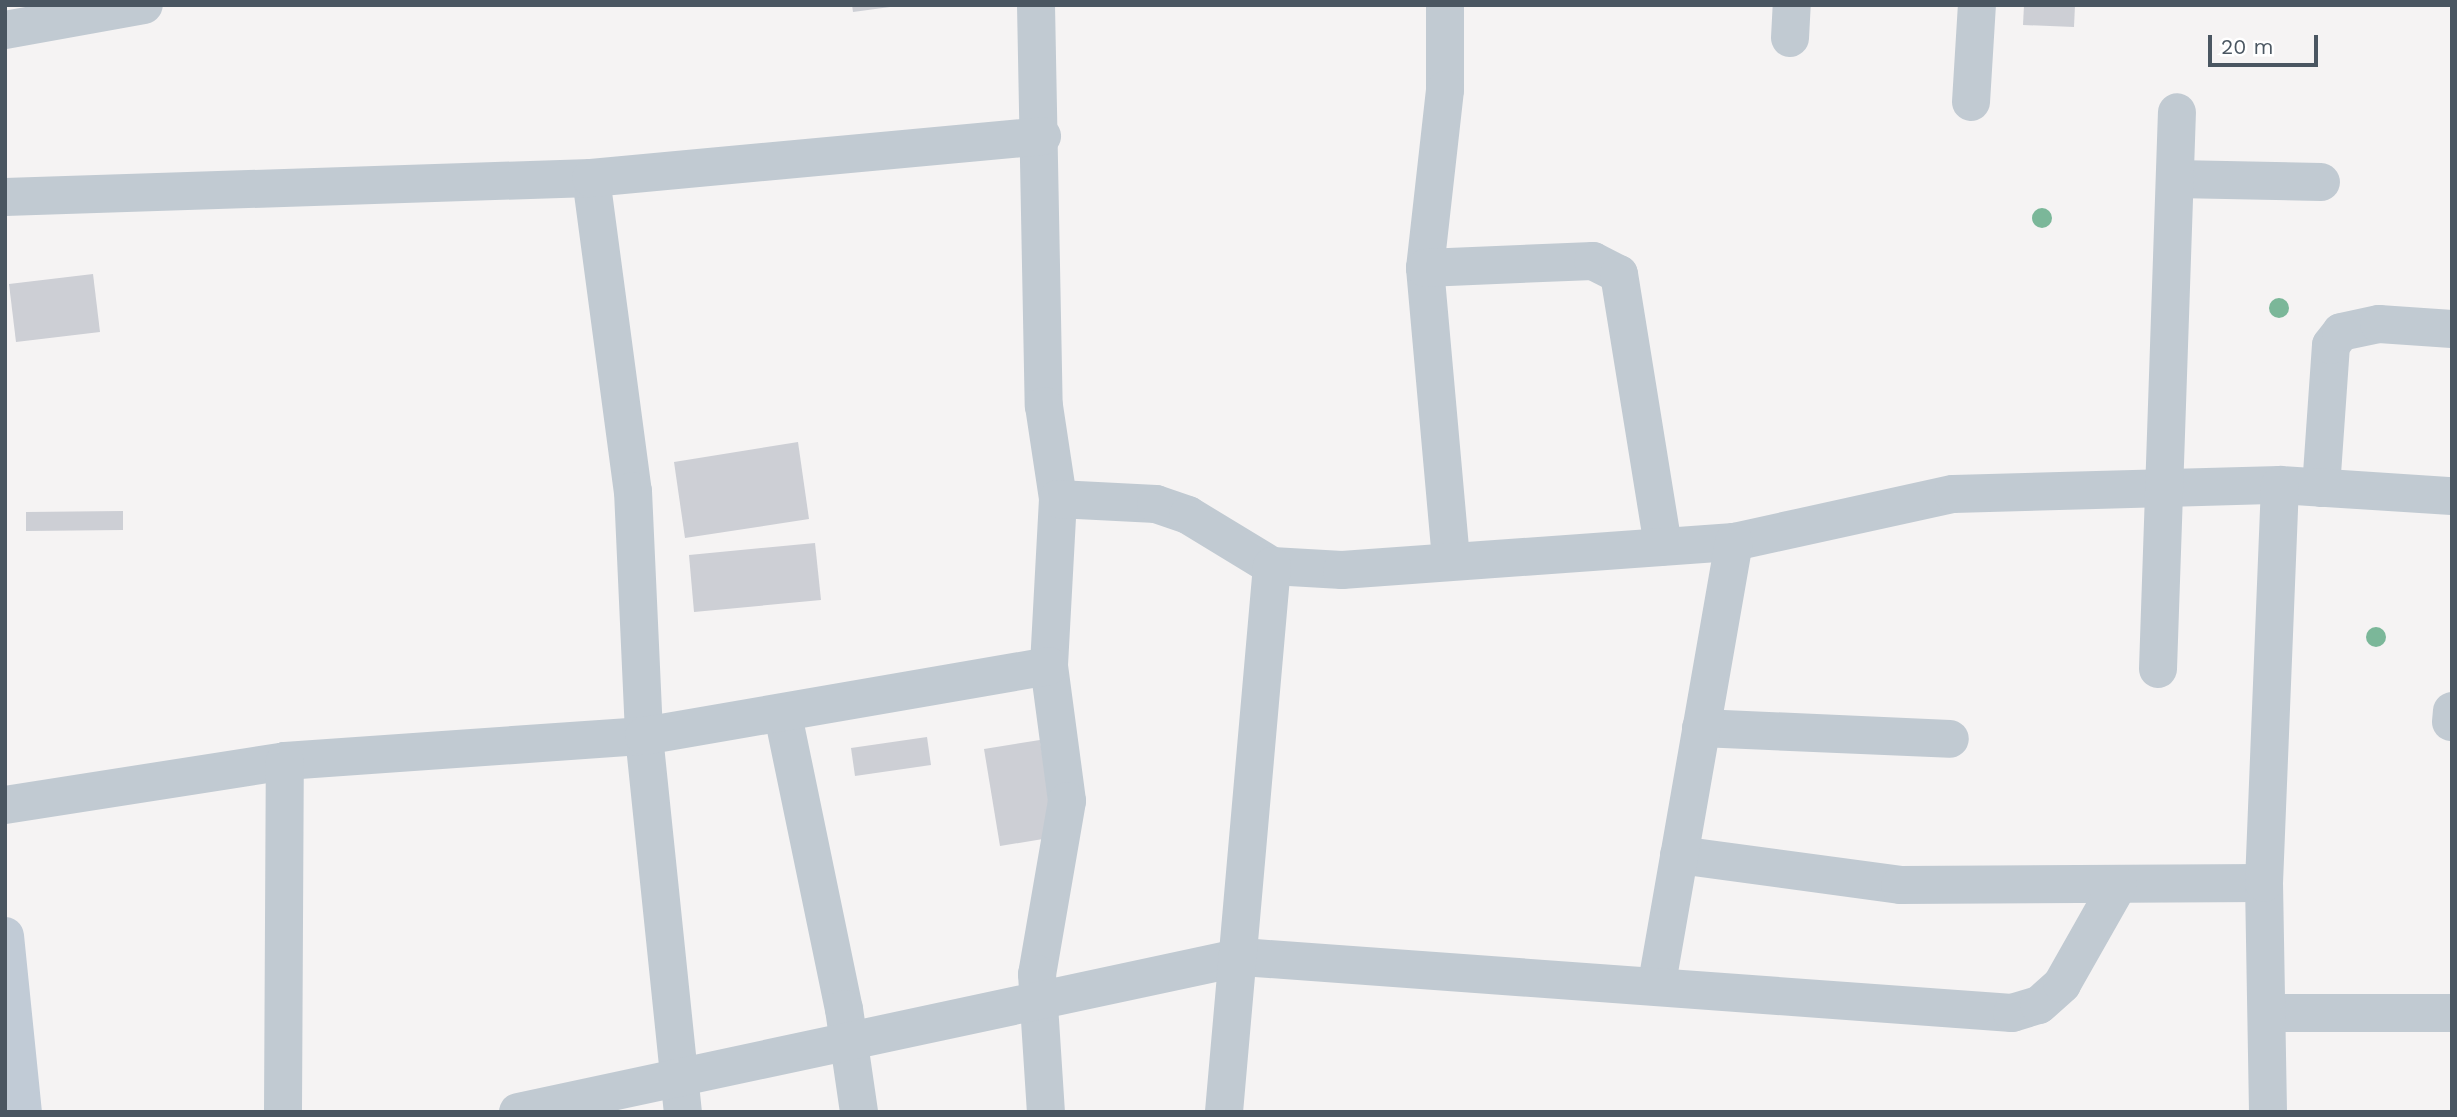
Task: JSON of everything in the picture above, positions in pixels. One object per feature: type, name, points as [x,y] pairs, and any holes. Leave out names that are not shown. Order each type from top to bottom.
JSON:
[{"type":"street","points":[[5,30],[144,5]]},
{"type":"street","points":[[1036,5],[1042,136],[1044,406],[1058,499],[1049,666],[1067,773],[1066,821],[1040,946],[1036,1001],[1046,1112]]},
{"type":"street","points":[[1445,5],[1446,90],[1425,268],[1451,558]]},
{"type":"street","points":[[1971,102],[1977,5]]},
{"type":"street","points":[[2158,669],[2168,488],[2177,111]]},
{"type":"street","points":[[5,197],[591,178],[1042,136]]},
{"type":"street","points":[[591,178],[633,491],[644,736],[682,1095]]},
{"type":"street","points":[[2176,179],[2321,182]]},
{"type":"street","points":[[1425,268],[1593,261],[1619,274],[1663,546]]},
{"type":"street","points":[[2321,488],[2331,345],[2340,332],[2379,324],[2452,330]]},
{"type":"street","points":[[1058,499],[1156,504],[1188,515],[1272,566],[1342,570],[1451,558],[1734,542],[1953,494],[2280,485],[2452,496]]},
{"type":"street","points":[[2267,1112],[2264,883],[2280,485]]},
{"type":"street","points":[[1657,984],[1734,542]]},
{"type":"street","points":[[1224,1112],[1242,957],[1272,566]]},
{"type":"street","points":[[5,805],[285,761],[644,736],[783,715],[1049,666]]},
{"type":"street","points":[[783,715],[850,1041],[859,1112]]},
{"type":"street","points":[[1701,728],[1950,739]]},
{"type":"street","points":[[283,1112],[285,761]]},
{"type":"street","points":[[1679,855],[1900,886],[2264,883]]},
{"type":"street","points":[[518,1112],[682,1095],[850,1041],[1242,957],[1657,984],[2012,1013],[2039,1005],[2062,984],[2118,885]]},
{"type":"street","points":[[5,936],[23,1112]]},
{"type":"street","points":[[2267,1013],[2452,1013]]},
{"type":"building","points":[[852,5],[890,5],[890,7],[853,12]]},
{"type":"building","points":[[2024,5],[2075,5],[2074,27],[2023,25]]},
{"type":"building","points":[[93,274],[100,332],[16,342],[9,284]]},
{"type":"building","points":[[798,442],[809,519],[685,538],[674,462]]},
{"type":"building","points":[[123,511],[123,530],[26,531],[26,512]]},
{"type":"building","points":[[815,543],[821,600],[694,612],[689,555]]},
{"type":"building","points":[[927,737],[931,765],[855,776],[851,748]]},
{"type":"building","points":[[1040,740],[1055,837],[1000,846],[984,749]]}]
